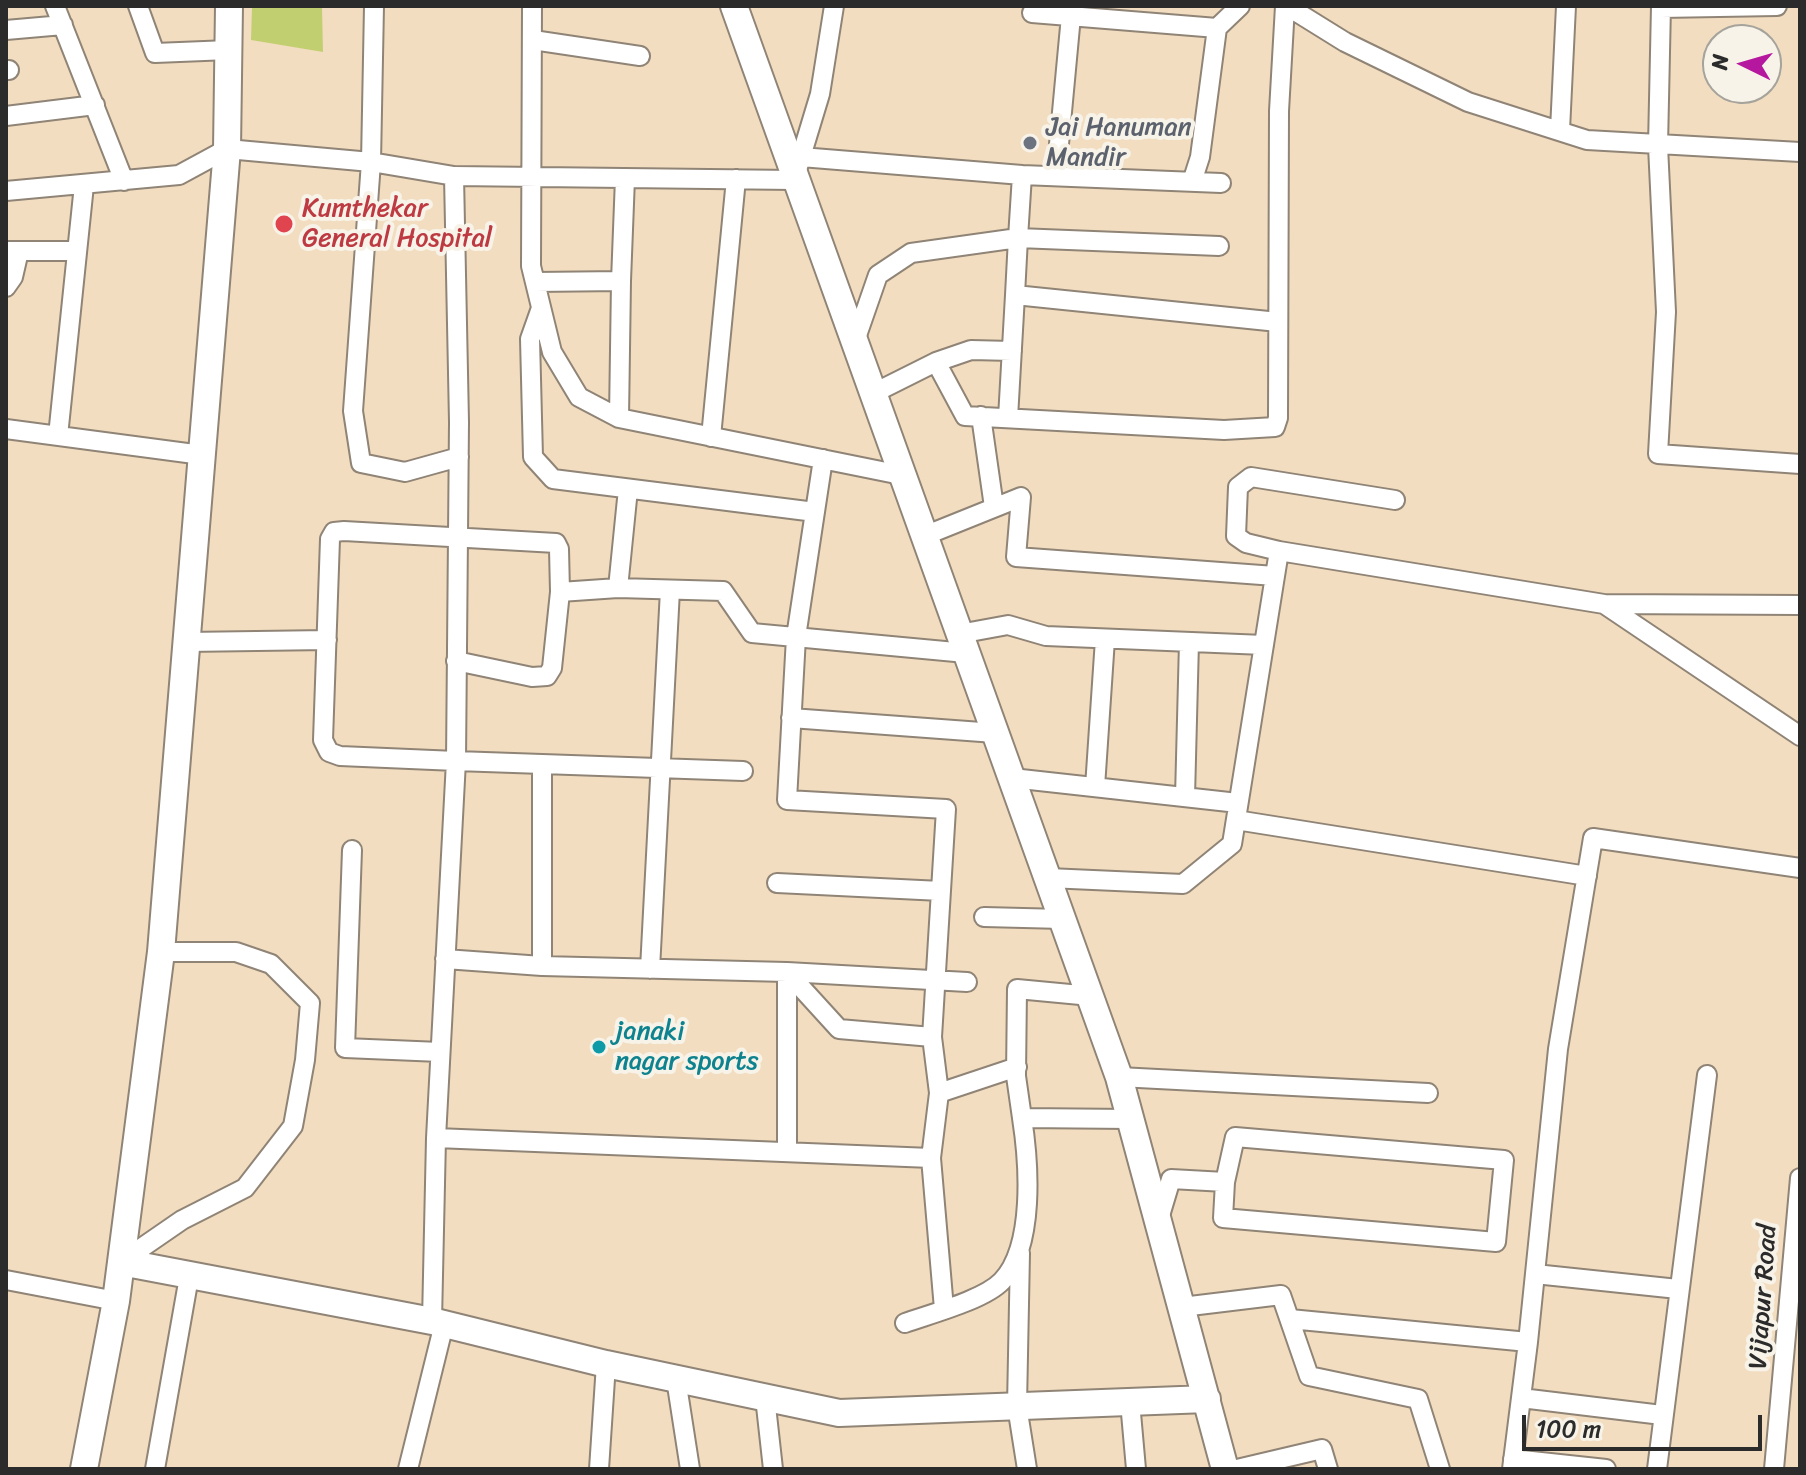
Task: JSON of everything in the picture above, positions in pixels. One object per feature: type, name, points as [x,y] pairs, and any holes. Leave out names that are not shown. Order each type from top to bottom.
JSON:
[{"type":"street","points":[[55,6],[124,181]]},
{"type":"street","points":[[138,6],[155,53],[229,50]]},
{"type":"street","points":[[84,1469],[116,1301],[161,952],[227,149],[229,6]]},
{"type":"street","points":[[374,6],[371,162],[353,411],[361,463],[405,472],[459,457]]},
{"type":"street","points":[[532,6],[534,177],[531,266],[552,352],[579,397],[619,418],[901,475]]},
{"type":"street","points":[[734,6],[798,169],[854,344],[1119,1077],[1225,1469]]},
{"type":"street","points":[[798,169],[820,94],[834,6]]},
{"type":"street","points":[[1192,182],[1200,157],[1217,28],[1240,6]]},
{"type":"street","points":[[936,362],[965,416],[1224,430],[1275,427],[1278,418],[1279,111],[1286,6],[1345,42],[1468,102],[1587,140],[1800,152]]},
{"type":"street","points":[[1560,130],[1566,6]]},
{"type":"street","points":[[1777,6],[1661,7],[1658,146],[1666,312],[1658,454],[1800,464]]},
{"type":"street","points":[[1032,13],[1071,16],[1122,12],[1217,28]]},
{"type":"street","points":[[1056,176],[1071,16]]},
{"type":"street","points":[[6,30],[63,25]]},
{"type":"street","points":[[533,40],[640,56]]},
{"type":"street","points":[[6,116],[95,105]]},
{"type":"street","points":[[6,191],[179,175],[227,149],[371,162],[454,176],[736,179],[798,169],[1221,183]]},
{"type":"street","points":[[1008,418],[1022,175]]},
{"type":"street","points":[[408,1469],[438,1323],[436,1138],[456,761],[459,457],[454,176]]},
{"type":"street","points":[[619,418],[625,178]]},
{"type":"street","points":[[711,437],[736,179]]},
{"type":"street","points":[[58,436],[84,185]]},
{"type":"street","points":[[854,344],[878,275],[911,253],[1018,238],[1219,246]]},
{"type":"street","points":[[6,287],[13,277],[12,251],[77,251]]},
{"type":"street","points":[[535,282],[621,281]]},
{"type":"street","points":[[1015,295],[1278,322]]},
{"type":"street","points":[[541,308],[530,339],[533,457],[553,479],[815,512]]},
{"type":"street","points":[[872,394],[936,362],[971,350],[1012,351]]},
{"type":"street","points":[[981,416],[994,507]]},
{"type":"street","points":[[6,429],[202,455]]},
{"type":"street","points":[[823,459],[796,637],[787,800],[946,809],[932,1037],[939,1093],[931,1158],[944,1309]]},
{"type":"street","points":[[1395,500],[1251,477],[1238,487],[1236,536],[1246,543],[1279,551],[1604,604],[1800,605]]},
{"type":"street","points":[[618,588],[628,489]]},
{"type":"street","points":[[924,536],[1021,497],[1016,557],[1275,576]]},
{"type":"street","points":[[456,661],[532,677],[547,676],[552,668],[560,592],[559,549],[556,543],[334,532],[330,539],[323,740],[329,752],[340,756],[743,771]]},
{"type":"street","points":[[1048,878],[1183,884],[1232,844],[1279,551]]},
{"type":"street","points":[[560,592],[618,588],[723,591],[752,633],[796,637],[963,644],[1008,625],[1046,636],[1264,645]]},
{"type":"street","points":[[650,969],[670,590]]},
{"type":"street","points":[[1604,604],[1800,736]]},
{"type":"street","points":[[1095,787],[1105,639]]},
{"type":"street","points":[[186,642],[327,640]]},
{"type":"street","points":[[1185,797],[1189,642]]},
{"type":"street","points":[[791,718],[995,733]]},
{"type":"street","points":[[542,764],[542,966]]},
{"type":"street","points":[[1012,778],[1185,797],[1237,811],[1587,876]]},
{"type":"street","points":[[1606,1469],[1512,1464],[1528,1342],[1558,1049],[1593,838],[1800,868]]},
{"type":"street","points":[[352,850],[345,1048],[440,1052]]},
{"type":"street","points":[[777,883],[941,891]]},
{"type":"street","points":[[984,917],[1063,919]]},
{"type":"street","points":[[121,1262],[182,1220],[245,1188],[293,1126],[305,1060],[310,1003],[271,964],[236,952],[161,952]]},
{"type":"street","points":[[445,959],[542,966],[787,972],[967,982]]},
{"type":"street","points":[[787,972],[839,1029],[932,1037]]},
{"type":"street","points":[[787,972],[787,1152]]},
{"type":"street","points":[[1027,1469],[1017,1406],[1020,1250],[1026,1211],[1017,1067],[1017,989],[1091,996]]},
{"type":"street","points":[[939,1093],[1017,1067]]},
{"type":"street","points":[[1657,1469],[1707,1075]]},
{"type":"street","points":[[1119,1077],[1428,1093]]},
{"type":"street","points":[[1022,1118],[1131,1119]]},
{"type":"street","points":[[1235,1137],[1504,1160],[1496,1242],[1223,1218],[1225,1182],[1235,1137]]},
{"type":"street","points":[[436,1138],[931,1158]]},
{"type":"street","name":"Vijapur Road","points":[[1774,1469],[1792,1361],[1800,1178]]},
{"type":"street","points":[[1158,1222],[1171,1179],[1225,1182]]},
{"type":"street","points":[[905,1323],[944,1309],[1001,1282],[1020,1250]]},
{"type":"street","points":[[121,1262],[438,1323],[606,1364],[839,1413],[1207,1399]]},
{"type":"street","points":[[1535,1274],[1678,1289]]},
{"type":"street","points":[[155,1469],[189,1277]]},
{"type":"street","points":[[6,1280],[116,1301]]},
{"type":"street","points":[[1182,1307],[1281,1295],[1309,1376],[1418,1399],[1440,1469]]},
{"type":"street","points":[[1290,1319],[1528,1342]]},
{"type":"street","points":[[599,1469],[606,1364]]},
{"type":"street","points":[[676,1379],[690,1469]]},
{"type":"street","points":[[765,1397],[773,1469]]},
{"type":"street","points":[[1521,1398],[1662,1415]]},
{"type":"street","points":[[1130,1402],[1136,1469]]},
{"type":"street","points":[[1237,1469],[1322,1449],[1328,1469]]},
{"type":"green space","points":[[252,6],[322,6],[323,52],[251,40]]},
{"type":"place","name":"Jai Hanuman Mandir","points":[[1030,143]]},
{"type":"place","name":"Kumthekar General Hospital","points":[[284,224]]},
{"type":"place","name":"janaki nagar sports","points":[[599,1047]]}]
